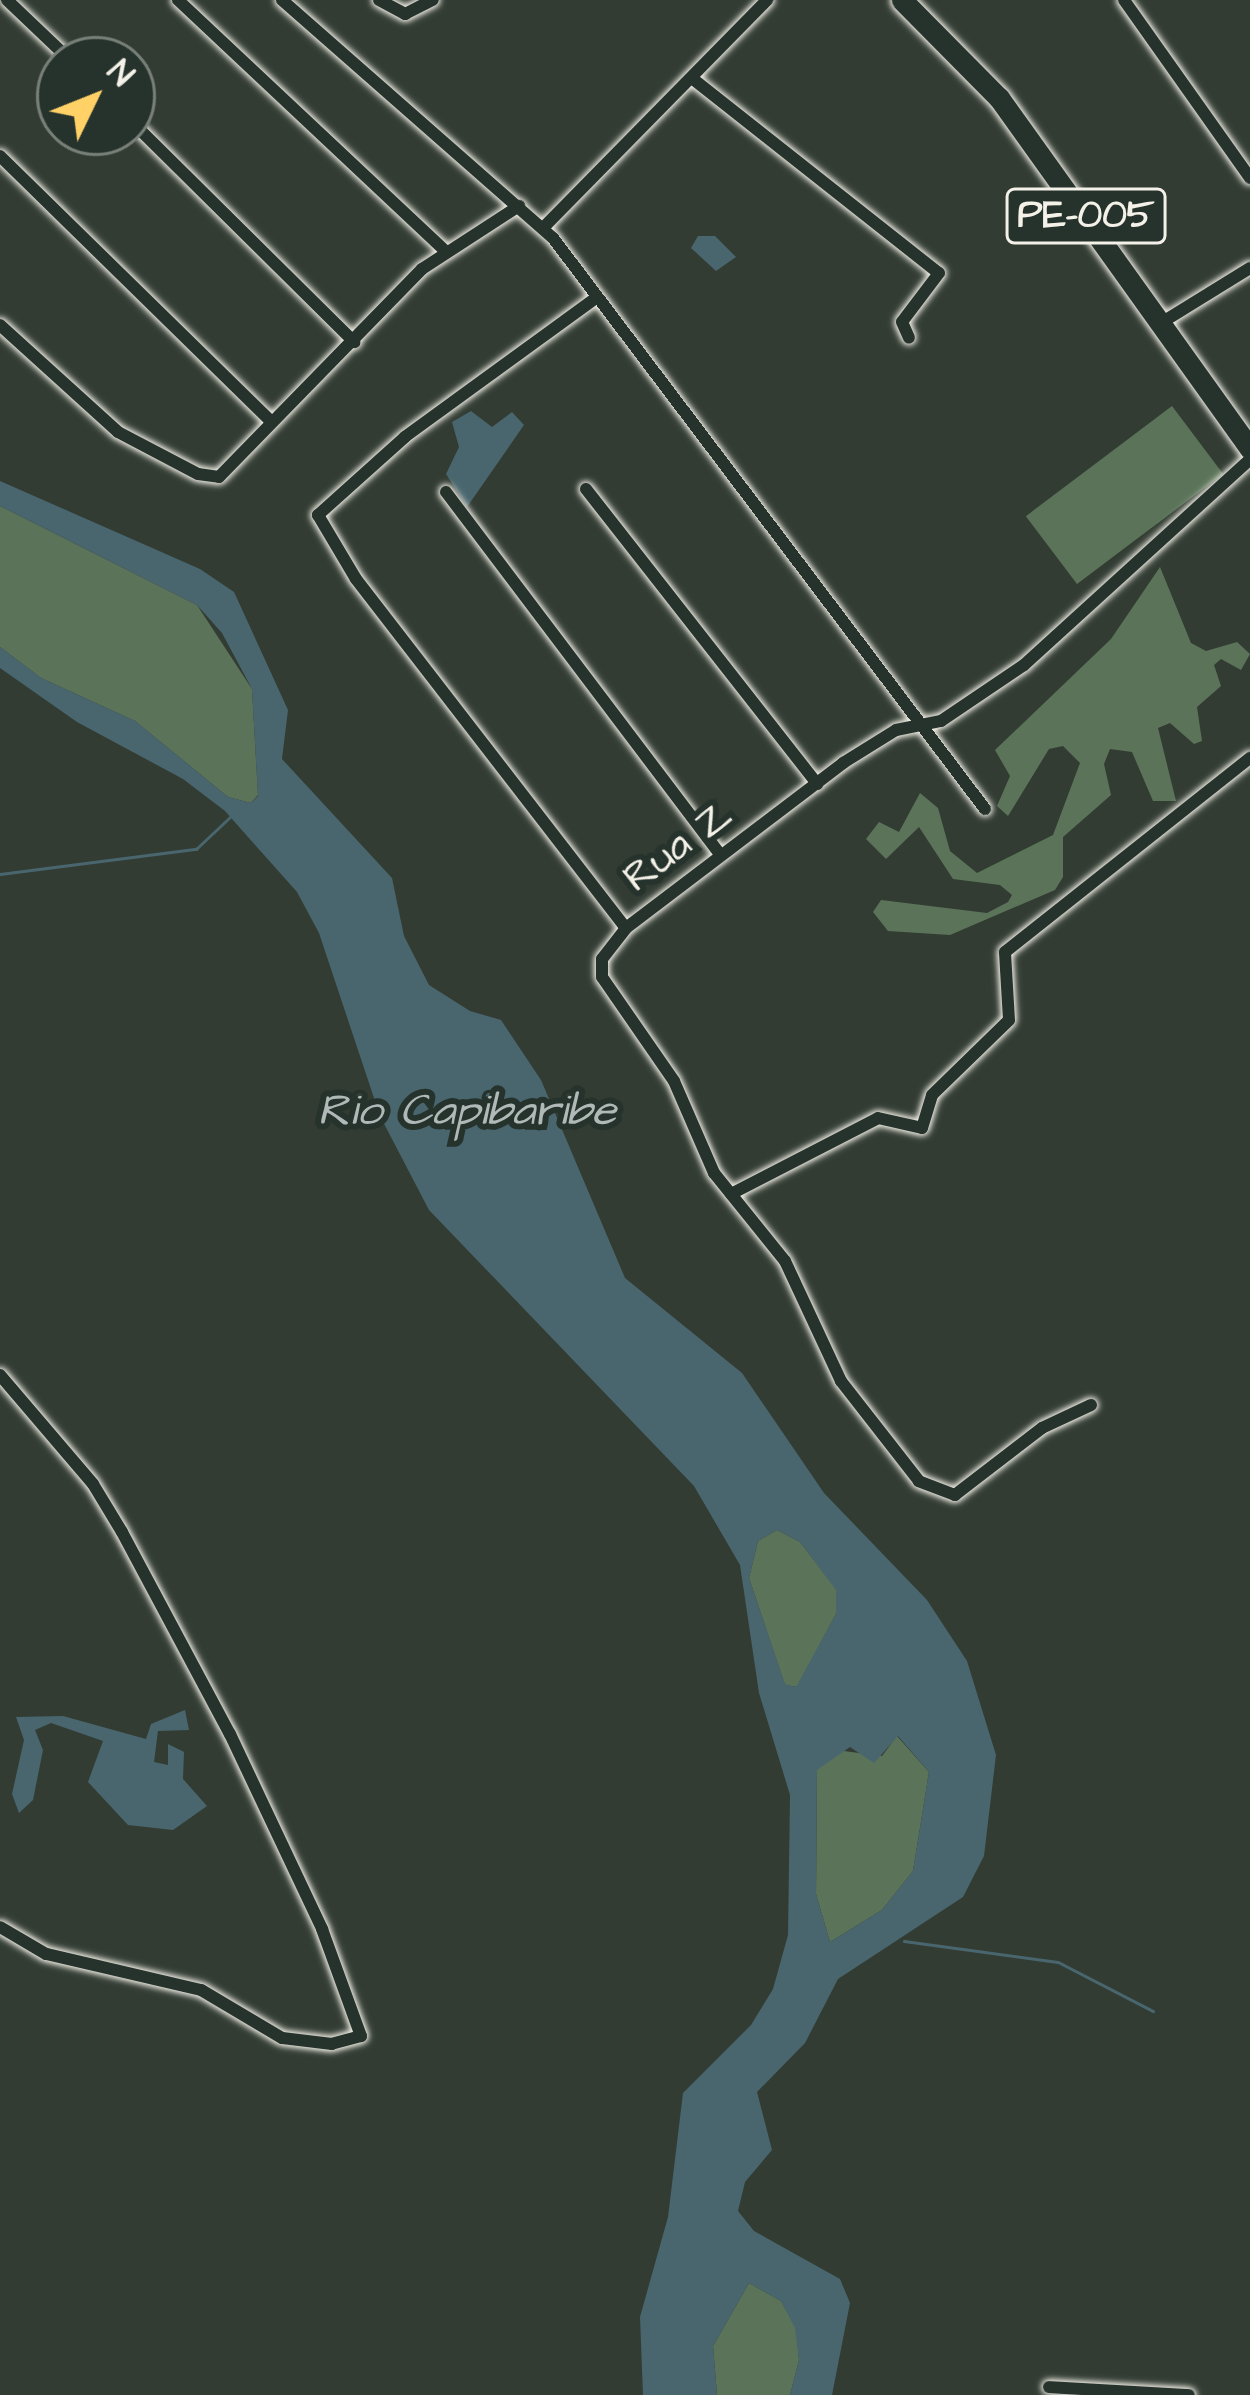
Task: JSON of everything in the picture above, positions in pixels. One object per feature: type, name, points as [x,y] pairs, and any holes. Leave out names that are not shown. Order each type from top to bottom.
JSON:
[{"type":"main road","name":"PE-005","points":[[902,0],[999,98],[1250,449]]},
{"type":"street","points":[[7,0],[45,36]]},
{"type":"street","points":[[178,0],[446,252]]},
{"type":"street","points":[[282,0],[544,228],[985,809]]},
{"type":"street","points":[[381,2],[405,14],[433,0]]},
{"type":"street","points":[[544,228],[767,0]]},
{"type":"street","points":[[1124,0],[1250,178]]},
{"type":"street","points":[[693,80],[939,273],[902,322],[908,338]]},
{"type":"street","points":[[156,146],[354,342]]},
{"type":"street","points":[[0,156],[272,422]]},
{"type":"street","points":[[0,326],[100,418],[209,478],[232,471],[272,422],[446,252],[519,206]]},
{"type":"street","points":[[1161,322],[1250,268]]},
{"type":"street","points":[[596,298],[321,505],[326,536],[626,928]]},
{"type":"street","name":"Rua Z","points":[[731,1194],[694,1137],[674,1081],[602,977],[608,946],[872,743],[924,727],[1024,665],[1250,459]]},
{"type":"street","points":[[586,489],[818,784]]},
{"type":"street","points":[[446,493],[721,855]]},
{"type":"street","points":[[1091,1406],[1042,1428],[955,1495],[933,1492],[842,1381],[785,1261],[731,1194],[878,1118],[922,1128],[932,1095],[1009,1020],[1005,952],[1250,758]]},
{"type":"street","points":[[0,1375],[93,1484],[122,1532],[230,1734],[322,1929],[361,2036],[332,2044],[282,2038],[201,1990],[46,1954],[0,1928]]},
{"type":"street","points":[[1049,2387],[1189,2395]]},
{"type":"green space","points":[[1172,406],[1223,474],[1077,584],[1026,516]]},
{"type":"green space","points":[[0,506],[197,605],[252,689],[258,795],[251,803],[228,797],[135,721],[41,678],[0,647]]},
{"type":"green space","points":[[1160,567],[1191,643],[1206,651],[1237,642],[1250,654],[1241,670],[1221,659],[1214,665],[1221,686],[1197,707],[1202,741],[1194,744],[1170,723],[1158,728],[1176,801],[1153,801],[1132,752],[1110,749],[1104,764],[1111,795],[1063,837],[1063,877],[1055,890],[950,935],[888,931],[873,912],[881,900],[987,913],[1008,902],[1012,895],[1000,885],[953,879],[919,827],[886,859],[866,839],[879,822],[899,832],[920,793],[938,808],[950,851],[977,873],[1053,835],[1080,763],[1063,746],[1049,749],[1008,816],[997,806],[1010,776],[995,750],[1111,639]]},
{"type":"green space","points":[[777,1530],[800,1542],[836,1589],[836,1614],[797,1687],[785,1685],[749,1578],[758,1541]]},
{"type":"green space","points":[[897,1736],[929,1772],[913,1871],[882,1910],[830,1942],[816,1894],[817,1770],[836,1750],[882,1756]]},
{"type":"green space","points":[[749,2283],[781,2301],[796,2328],[799,2360],[790,2395],[717,2395],[713,2346]]},
{"type":"water","points":[[698,236],[715,236],[736,257],[716,271],[691,248]]},
{"type":"water","points":[[471,411],[492,427],[512,412],[524,425],[467,507],[446,474],[459,447],[452,422]]},
{"type":"water","name":"Rio Capibaribe","points":[[0,481],[200,569],[234,592],[288,710],[282,759],[392,878],[404,936],[429,985],[470,1011],[501,1020],[541,1080],[625,1278],[742,1373],[824,1493],[927,1600],[967,1661],[996,1755],[984,1856],[963,1897],[838,1979],[805,2043],[757,2092],[772,2150],[745,2182],[738,2211],[754,2231],[840,2279],[850,2303],[832,2395],[790,2395],[799,2360],[795,2328],[781,2301],[749,2283],[713,2346],[717,2395],[643,2395],[640,2317],[668,2217],[683,2093],[751,2025],[773,1989],[788,1935],[790,1795],[759,1693],[740,1565],[694,1486],[429,1210],[380,1116],[319,933],[297,892],[225,811],[183,779],[77,722],[0,668],[0,647],[41,678],[135,721],[228,797],[251,803],[258,796],[252,689],[222,633],[197,605],[0,506]],"holes":[[[777,1530],[800,1542],[836,1590],[836,1614],[796,1687],[785,1684],[749,1578],[758,1541]],[[898,1736],[929,1772],[913,1871],[882,1910],[830,1942],[816,1894],[817,1770],[850,1747],[874,1763]]]},
{"type":"water","points":[[185,1710],[189,1730],[158,1731],[154,1762],[168,1765],[168,1744],[184,1752],[183,1779],[207,1806],[173,1830],[128,1825],[88,1782],[103,1741],[51,1723],[35,1730],[43,1750],[33,1800],[19,1813],[12,1794],[24,1740],[16,1717],[63,1716],[146,1739],[151,1724]]},
{"type":"waterway","points":[[0,874],[196,849],[230,817]]},
{"type":"waterway","points":[[904,1941],[1058,1962],[1153,2011]]}]
